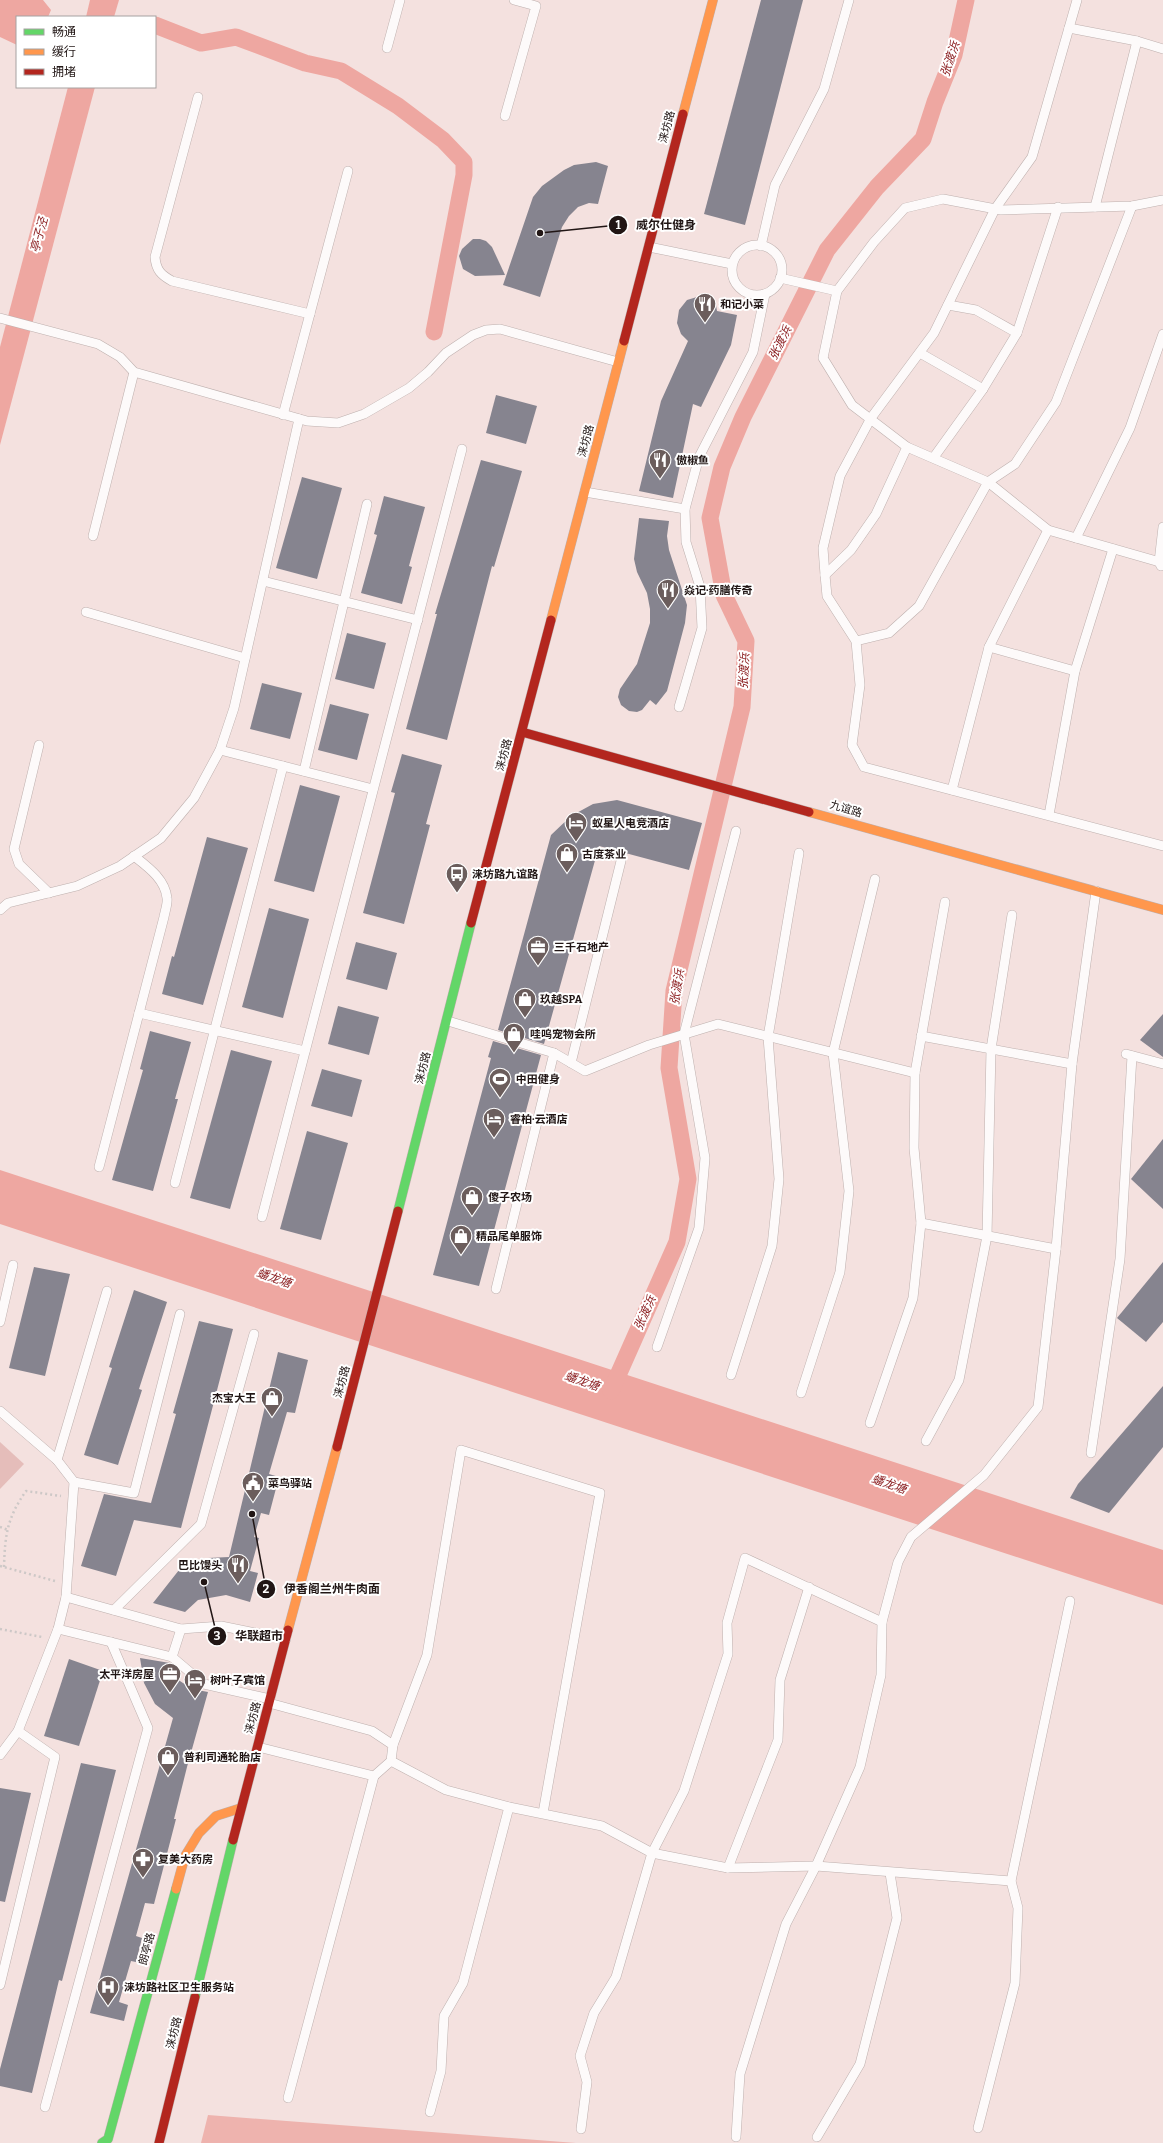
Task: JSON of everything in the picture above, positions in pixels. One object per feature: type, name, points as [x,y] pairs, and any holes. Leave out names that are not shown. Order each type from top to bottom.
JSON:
[{"type":"street","name":"涞坊路","points":[[159,2143],[241,1808],[384,1270],[448,1021],[478,897],[713,0]]},
{"type":"street","name":"九谊路","points":[[522,732],[1163,910]]},
{"type":"street","name":"朗亭路","points":[[102,2143],[108,2139],[185,1856],[199,1833],[216,1816],[241,1808]]},
{"type":"lane","points":[[387,48],[400,0]]},
{"type":"lane","points":[[505,116],[536,6],[514,0]]},
{"type":"lane","points":[[761,246],[775,185],[824,89],[849,0]]},
{"type":"lane","points":[[1078,0],[1032,157],[995,209],[934,333],[920,354],[870,418],[840,476],[823,548],[827,596],[856,642],[860,685],[852,745],[864,767],[1163,846]]},
{"type":"lane","points":[[1069,28],[1136,41],[1163,49]]},
{"type":"lane","points":[[1095,207],[1136,41]]},
{"type":"lane","points":[[198,97],[155,257],[156,268],[163,276],[172,281],[310,314]]},
{"type":"lane","points":[[283,415],[348,171]]},
{"type":"lane","points":[[1163,200],[1132,206],[995,209],[942,199],[905,208],[874,242],[837,291],[823,358],[852,405],[907,447],[934,457],[988,482],[1048,530],[1162,565],[1163,527]]},
{"type":"lane","points":[[856,642],[889,633],[919,606],[988,482],[1015,464],[1056,402],[1132,206]]},
{"type":"lane","points":[[934,457],[983,389],[1017,333],[1058,207]]},
{"type":"lane","points":[[761,246],[769,249],[780,261],[782,270],[777,284],[765,294],[758,295],[743,291],[733,280],[732,264],[740,252],[746,248],[761,246]]},
{"type":"lane","points":[[649,247],[732,264]]},
{"type":"lane","points":[[780,278],[837,291]]},
{"type":"lane","points":[[679,707],[702,628],[700,587],[686,542],[686,509],[699,457],[753,352],[765,294]]},
{"type":"lane","points":[[948,305],[976,310],[1017,333]]},
{"type":"lane","points":[[0,318],[98,344],[120,357],[134,372],[299,419],[338,422],[364,414],[409,388],[459,342],[486,330],[500,329],[618,362]]},
{"type":"lane","points":[[1076,538],[1130,428],[1163,334]]},
{"type":"lane","points":[[920,354],[983,389]]},
{"type":"lane","points":[[93,536],[134,372]]},
{"type":"lane","points":[[0,910],[8,903],[77,886],[120,866],[161,838],[194,798],[220,750],[234,708],[299,419]]},
{"type":"lane","points":[[825,575],[851,550],[876,514],[907,447]]},
{"type":"lane","points":[[262,1217],[462,448]]},
{"type":"lane","points":[[585,492],[686,509]]},
{"type":"lane","points":[[304,771],[367,504]]},
{"type":"lane","points":[[952,790],[989,647],[1048,530]]},
{"type":"lane","points":[[1049,815],[1075,671],[1113,549]]},
{"type":"lane","points":[[263,581],[418,620]]},
{"type":"lane","points":[[86,612],[245,658]]},
{"type":"lane","points":[[989,647],[1075,671]]},
{"type":"lane","points":[[39,745],[14,850],[20,864],[49,893]]},
{"type":"lane","points":[[220,750],[373,789]]},
{"type":"lane","points":[[175,1183],[283,766]]},
{"type":"lane","points":[[657,1347],[699,1228],[705,1158],[684,1034],[736,831]]},
{"type":"lane","points":[[731,1375],[772,1246],[778,1179],[768,1037],[800,853]]},
{"type":"lane","points":[[99,1167],[167,898],[161,882],[150,869],[134,856]]},
{"type":"lane","points":[[571,1063],[621,861]]},
{"type":"lane","points":[[801,1393],[840,1272],[849,1192],[833,1053],[875,879]]},
{"type":"lane","points":[[736,2137],[740,2074],[786,1924],[816,1866],[860,1767],[881,1675],[882,1622],[898,1562],[911,1537],[984,1475],[1038,1407],[1056,1249],[1072,1064],[1096,891]]},
{"type":"lane","points":[[870,1423],[913,1298],[921,1223],[914,1148],[915,1073],[945,902]]},
{"type":"lane","points":[[926,1441],[959,1380],[987,1236],[991,1049],[1012,915]]},
{"type":"lane","points":[[139,1013],[305,1051]]},
{"type":"lane","points":[[448,1021],[554,1053],[585,1071],[649,1045],[718,1024],[915,1073]]},
{"type":"lane","points":[[921,1036],[1072,1064]]},
{"type":"lane","points":[[496,1289],[554,1053]]},
{"type":"lane","points":[[1091,1453],[1120,1259],[1129,1055],[1163,1064]]},
{"type":"lane","points":[[921,1223],[1056,1249]]},
{"type":"lane","points":[[0,1322],[13,1265]]},
{"type":"lane","points":[[57,1460],[107,1291]]},
{"type":"lane","points":[[74,1482],[134,1493],[180,1314]]},
{"type":"lane","points":[[114,1610],[201,1524],[254,1334]]},
{"type":"lane","points":[[0,1411],[57,1460],[74,1482],[66,1597],[58,1629],[18,1731],[0,1755]]},
{"type":"lane","points":[[288,2098],[374,1776],[391,1761],[394,1745],[427,1655],[461,1450],[600,1493],[543,1813]]},
{"type":"lane","points":[[581,2129],[587,2082],[580,2056],[594,2013],[616,1977],[652,1853],[684,1791],[728,1654],[727,1623],[745,1558],[882,1622]]},
{"type":"lane","points":[[728,1868],[778,1740],[780,1680],[809,1587]]},
{"type":"lane","points":[[66,1597],[181,1629],[221,1626],[286,1640]]},
{"type":"lane","points":[[978,2128],[1015,1983],[1018,1908],[1011,1881],[1070,1601]]},
{"type":"lane","points":[[58,1629],[172,1657],[204,1684],[270,1701],[372,1731],[394,1745]]},
{"type":"lane","points":[[172,1657],[181,1629]]},
{"type":"lane","points":[[45,2107],[148,1728],[111,1642]]},
{"type":"lane","points":[[0,1985],[55,1757],[18,1731]]},
{"type":"lane","points":[[258,1746],[374,1776]]},
{"type":"lane","points":[[391,1761],[446,1790],[509,1807],[602,1826],[652,1853],[728,1868],[816,1866],[890,1873],[1011,1881]]},
{"type":"lane","points":[[430,2112],[441,2071],[444,2016],[463,1983],[509,1807]]},
{"type":"lane","points":[[817,2137],[860,2064],[897,1918],[890,1873]]},
{"type":"path","points":[[4,1567],[5,1540],[12,1510],[26,1491],[73,1498]]},
{"type":"path","points":[[0,1527],[8,1530]]},
{"type":"path","points":[[0,1566],[67,1584]]},
{"type":"path","points":[[0,1629],[54,1639]]},
{"type":"shaded area","points":[[0,1442],[24,1464],[0,1489]]},
{"type":"shaded area","points":[[208,2115],[576,2143],[201,2143]]},
{"type":"water","points":[[0,0],[43,0],[51,10],[48,16],[16,16],[16,45],[0,37]]},
{"type":"water","points":[[90,0],[119,0],[114,16],[86,16]]},
{"type":"water","name":"亭子泾","points":[[68,88],[95,88],[0,445],[0,347]]},
{"type":"water","name":"蟠龙塘","points":[[0,1170],[1163,1550],[1163,1605],[0,1224]]},
{"type":"building","points":[[761,0],[803,0],[745,225],[704,214]]},
{"type":"building","points":[[596,162],[608,166],[598,204],[589,203],[578,207],[569,216],[562,227],[540,297],[503,285],[533,197],[542,186],[564,170],[574,165]]},
{"type":"building","points":[[473,239],[486,241],[492,247],[505,275],[475,276],[463,269],[459,256],[462,249]]},
{"type":"building","points":[[697,297],[709,299],[716,305],[717,311],[737,315],[731,345],[701,407],[693,404],[673,498],[639,491],[661,401],[688,341],[681,334],[677,323],[679,310],[687,300]]},
{"type":"building","points":[[496,395],[537,406],[526,444],[486,433]]},
{"type":"building","points":[[481,460],[522,471],[494,567],[492,566],[447,740],[406,729],[437,614],[435,614]]},
{"type":"building","points":[[302,477],[342,488],[317,579],[276,568]]},
{"type":"building","points":[[384,496],[425,507],[409,566],[412,567],[402,604],[361,593],[377,535],[374,534]]},
{"type":"building","points":[[639,518],[669,521],[667,536],[669,550],[687,605],[685,623],[667,691],[656,705],[650,700],[642,710],[637,712],[629,711],[621,705],[618,697],[620,689],[637,664],[650,623],[650,609],[647,593],[637,572],[634,559]]},
{"type":"building","points":[[347,633],[386,643],[374,689],[335,679]]},
{"type":"building","points":[[262,683],[302,693],[290,739],[250,729]]},
{"type":"building","points":[[330,704],[369,714],[357,760],[318,750]]},
{"type":"building","points":[[402,754],[442,765],[426,824],[430,825],[404,924],[363,913],[395,793],[391,792]]},
{"type":"building","points":[[300,785],[340,796],[314,892],[274,881]]},
{"type":"building","points":[[617,800],[702,823],[689,870],[599,846],[544,1044],[498,1030],[551,835],[571,816],[593,804]]},
{"type":"building","points":[[207,837],[248,848],[203,1005],[162,994],[172,956],[174,957]]},
{"type":"building","points":[[269,908],[309,919],[283,1018],[242,1007]]},
{"type":"building","points":[[356,942],[397,953],[387,990],[346,979]]},
{"type":"building","points":[[338,1006],[379,1017],[369,1055],[328,1044]]},
{"type":"building","points":[[1163,1014],[1163,1057],[1140,1040]]},
{"type":"building","points":[[150,1031],[191,1042],[175,1099],[178,1099],[153,1191],[112,1180],[143,1070],[140,1069]]},
{"type":"building","points":[[493,1041],[541,1055],[479,1286],[433,1275],[491,1058],[488,1057]]},
{"type":"building","points":[[231,1050],[272,1061],[230,1209],[190,1198]]},
{"type":"building","points":[[322,1069],[362,1080],[352,1117],[311,1106]]},
{"type":"building","points":[[307,1131],[348,1143],[321,1240],[280,1229]]},
{"type":"building","points":[[1163,1139],[1163,1209],[1131,1179]]},
{"type":"building","points":[[1163,1262],[1163,1322],[1146,1342],[1117,1318]]},
{"type":"building","points":[[34,1267],[70,1274],[45,1376],[9,1368]]},
{"type":"building","points":[[134,1290],[167,1302],[139,1389],[142,1390],[118,1465],[84,1455],[112,1368],[109,1367]]},
{"type":"building","points":[[199,1321],[233,1329],[181,1528],[134,1520],[116,1576],[81,1566],[104,1494],[151,1503],[176,1414],[173,1413]]},
{"type":"building","points":[[278,1352],[308,1360],[295,1413],[287,1412],[269,1474],[279,1477],[269,1515],[261,1513],[254,1537],[259,1538],[250,1571],[258,1573],[250,1602],[226,1595],[198,1600],[185,1612],[153,1603],[179,1570],[208,1558],[229,1557]]},
{"type":"building","points":[[1163,1386],[1163,1447],[1109,1513],[1070,1498],[1078,1484]]},
{"type":"building","points":[[140,1658],[170,1663],[173,1666],[177,1679],[192,1689],[208,1692],[187,1767],[174,1819],[176,1819],[154,1904],[145,1903],[136,1936],[142,1938],[136,1962],[131,1961],[119,2002],[128,2005],[124,2021],[90,2013],[173,1718],[155,1704],[144,1683]]},
{"type":"building","points":[[69,1659],[103,1671],[79,1746],[44,1736]]},
{"type":"building","points":[[81,1763],[116,1770],[62,1981],[59,1980],[32,2093],[0,2086],[0,2069]]},
{"type":"building","points":[[0,1788],[31,1793],[5,1902],[0,1901]]},
{"type":"waterway","name":"张渡浜","points":[[611,1391],[677,1242],[688,1179],[669,1068],[674,991],[742,707],[746,641],[724,595],[710,518],[722,467],[743,417],[827,250],[877,187],[923,139],[935,102],[954,55],[966,0]]},
{"type":"waterway","points":[[156,25],[201,43],[236,37],[305,63],[341,71],[398,106],[443,140],[464,162],[464,175],[434,332]]},
{"type":"traffic: fast","points":[[398,1211],[471,923]]},
{"type":"traffic: fast","points":[[195,1997],[233,1840]]},
{"type":"traffic: fast","points":[[102,2143],[108,2139],[176,1889]]},
{"type":"traffic: slow","points":[[683,114],[713,0]]},
{"type":"traffic: slow","points":[[551,620],[624,341]]},
{"type":"traffic: slow","points":[[809,812],[1163,910]]},
{"type":"traffic: slow","points":[[288,1630],[337,1447]]},
{"type":"traffic: slow","points":[[176,1889],[185,1856],[199,1833],[216,1816],[241,1808]]},
{"type":"traffic: jam","points":[[624,341],[683,114]]},
{"type":"traffic: jam","points":[[471,923],[551,620]]},
{"type":"traffic: jam","points":[[522,732],[809,812]]},
{"type":"traffic: jam","points":[[337,1447],[398,1211]]},
{"type":"traffic: jam","points":[[233,1840],[288,1630]]},
{"type":"traffic: jam","points":[[159,2143],[195,1997]]},
{"type":"place","name":"威尔仕健身","points":[[540,233]]},
{"type":"place","name":"和记小菜","points":[[705,324]]},
{"type":"place","name":"傲椒鱼","points":[[660,480]]},
{"type":"place","name":"焱记·药膳传奇","points":[[668,610]]},
{"type":"place","name":"蚁星人电竞酒店","points":[[576,842]]},
{"type":"place","name":"古度茶业","points":[[567,874]]},
{"type":"place","name":"涞坊路九谊路","points":[[457,894]]},
{"type":"place","name":"三千石地产","points":[[538,966]]},
{"type":"place","name":"玖越SPA","points":[[525,1018]]},
{"type":"place","name":"哇呜宠物会所","points":[[514,1054]]},
{"type":"place","name":"中田健身","points":[[500,1098]]},
{"type":"place","name":"睿柏·云酒店","points":[[494,1138]]},
{"type":"place","name":"傻子农场","points":[[472,1216]]},
{"type":"place","name":"精品尾单服饰","points":[[461,1256]]},
{"type":"place","name":"杰宝大王","points":[[272,1418]]},
{"type":"place","name":"菜鸟驿站","points":[[253,1502]]},
{"type":"place","name":"伊香阁兰州牛肉面","points":[[252,1514]]},
{"type":"place","name":"华联超市","points":[[204,1582]]},
{"type":"place","name":"巴比馒头","points":[[238,1584]]},
{"type":"place","name":"太平洋房屋","points":[[170,1694]]},
{"type":"place","name":"树叶子宾馆","points":[[195,1700]]},
{"type":"place","name":"普利司通轮胎店","points":[[168,1776]]},
{"type":"place","name":"复美大药房","points":[[143,1878]]},
{"type":"place","name":"涞坊路社区卫生服务站","points":[[108,2006]]}]
